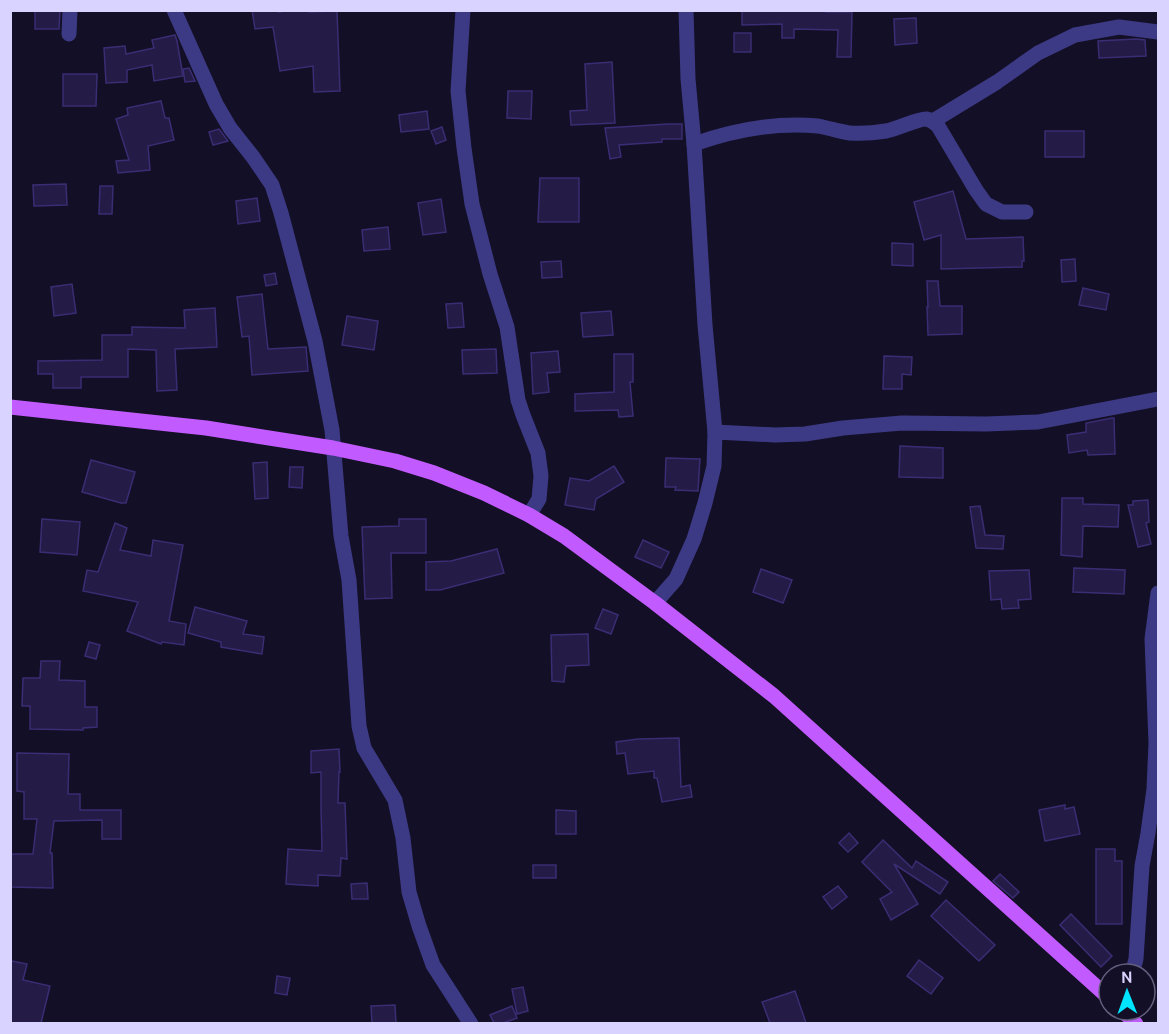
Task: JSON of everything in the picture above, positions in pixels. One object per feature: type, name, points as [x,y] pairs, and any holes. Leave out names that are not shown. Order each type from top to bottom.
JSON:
[{"type":"main road","points":[[10,407],[206,428],[395,460],[484,493],[529,515],[564,536],[655,603],[774,696],[1097,987]]},
{"type":"street","points":[[69,34],[70,10]]},
{"type":"street","points":[[174,10],[216,104],[230,128],[272,185],[281,213],[315,341],[332,430],[340,536],[349,580],[359,726],[364,748],[395,800],[403,838],[409,892],[433,964],[471,1023]]},
{"type":"street","points":[[463,10],[458,91],[472,204],[490,274],[507,327],[518,400],[538,453],[541,476],[539,499],[529,515]]},
{"type":"street","points":[[655,603],[676,579],[694,538],[714,466],[715,432],[705,325],[688,78],[686,10]]},
{"type":"street","points":[[933,121],[997,82],[1038,53],[1075,35],[1119,27],[1158,32]]},
{"type":"street","points":[[694,144],[723,134],[768,126],[818,126],[869,134],[892,130],[926,119],[938,126],[970,182],[986,204],[1002,212],[1026,212]]},
{"type":"street","points":[[715,432],[775,435],[893,424],[1038,422],[1158,399]]},
{"type":"street","points":[[1135,962],[1142,866],[1154,789],[1157,686],[1152,639],[1158,593]]},
{"type":"building","points":[[35,10],[60,10],[59,29],[35,29]]},
{"type":"building","points":[[252,10],[337,11],[340,91],[314,92],[313,66],[280,71],[273,27],[255,29]]},
{"type":"building","points":[[742,10],[852,12],[851,57],[837,57],[838,30],[794,29],[794,38],[782,38],[782,24],[742,25]]},
{"type":"building","points":[[916,18],[917,43],[895,45],[894,19]]},
{"type":"building","points":[[734,33],[751,33],[751,52],[734,52]]},
{"type":"building","points":[[175,35],[183,76],[154,81],[152,65],[127,70],[127,82],[106,83],[104,48],[125,46],[126,54],[154,48],[152,40]]},
{"type":"building","points":[[1145,40],[1146,56],[1099,58],[1098,41]]},
{"type":"building","points":[[612,62],[615,123],[571,125],[570,111],[587,110],[585,64]]},
{"type":"building","points":[[189,68],[195,81],[185,82],[183,69]]},
{"type":"building","points":[[63,74],[97,74],[96,106],[63,106]]},
{"type":"building","points":[[508,91],[532,91],[531,119],[507,118]]},
{"type":"building","points":[[161,101],[165,118],[169,118],[174,140],[148,146],[150,170],[118,173],[116,161],[129,160],[116,119],[128,115],[127,108]]},
{"type":"building","points":[[427,111],[429,129],[401,132],[399,115]]},
{"type":"building","points":[[682,124],[682,139],[662,139],[662,142],[619,145],[621,157],[610,159],[605,128]]},
{"type":"building","points":[[442,127],[446,140],[436,144],[431,131]]},
{"type":"building","points":[[219,129],[228,141],[213,145],[209,132]]},
{"type":"building","points":[[1045,131],[1084,131],[1084,157],[1045,157]]},
{"type":"building","points":[[540,178],[579,178],[579,222],[538,222]]},
{"type":"building","points":[[66,184],[67,205],[34,206],[33,185]]},
{"type":"building","points":[[100,186],[113,186],[112,214],[99,214]]},
{"type":"building","points":[[953,191],[966,239],[1023,237],[1022,267],[941,269],[941,235],[924,240],[914,202]]},
{"type":"building","points":[[257,198],[260,221],[238,224],[236,201]]},
{"type":"building","points":[[441,199],[446,232],[423,235],[418,203]]},
{"type":"building","points":[[388,227],[390,249],[364,251],[362,230]]},
{"type":"building","points":[[892,243],[913,244],[913,266],[892,265]]},
{"type":"building","points":[[1075,259],[1076,281],[1062,282],[1061,260]]},
{"type":"building","points":[[561,261],[562,277],[542,278],[541,262]]},
{"type":"building","points":[[275,273],[277,284],[266,286],[264,275]]},
{"type":"building","points":[[927,281],[938,281],[940,306],[962,306],[962,334],[928,335]]},
{"type":"building","points":[[72,284],[76,313],[54,316],[51,287]]},
{"type":"building","points":[[1083,288],[1109,294],[1106,310],[1079,305]]},
{"type":"building","points":[[262,294],[268,349],[306,347],[308,371],[252,375],[249,336],[242,337],[237,297]]},
{"type":"building","points":[[462,303],[464,327],[448,328],[446,304]]},
{"type":"building","points":[[215,308],[217,347],[175,349],[177,390],[157,391],[156,350],[128,349],[128,377],[81,377],[81,388],[53,388],[53,374],[38,374],[38,361],[102,360],[102,335],[132,335],[132,327],[185,328],[184,310]]},
{"type":"building","points":[[611,311],[613,335],[583,337],[581,313]]},
{"type":"building","points":[[347,316],[378,321],[374,350],[342,345]]},
{"type":"building","points":[[496,349],[497,373],[463,374],[462,350]]},
{"type":"building","points":[[558,351],[560,372],[547,373],[549,392],[533,394],[531,353]]},
{"type":"building","points":[[614,354],[633,354],[633,382],[630,382],[633,416],[619,417],[618,410],[575,411],[575,394],[614,392]]},
{"type":"building","points":[[884,356],[912,357],[911,375],[902,374],[902,389],[883,389]]},
{"type":"building","points":[[1114,418],[1115,454],[1088,455],[1087,450],[1069,453],[1067,435],[1086,432],[1086,423]]},
{"type":"building","points":[[900,446],[943,448],[943,478],[899,477]]},
{"type":"building","points":[[666,458],[700,459],[698,491],[665,487]]},
{"type":"building","points":[[91,460],[135,472],[126,503],[82,492]]},
{"type":"building","points":[[267,462],[268,498],[255,499],[253,463]]},
{"type":"building","points":[[614,466],[624,482],[596,499],[594,510],[565,505],[570,478],[589,481]]},
{"type":"building","points":[[290,467],[303,467],[302,488],[289,487]]},
{"type":"building","points":[[1062,498],[1083,498],[1083,504],[1119,505],[1118,527],[1083,526],[1082,557],[1061,555]]},
{"type":"building","points":[[1148,500],[1149,522],[1146,523],[1151,544],[1138,547],[1128,505],[1133,505],[1133,501]]},
{"type":"building","points":[[980,506],[985,535],[1004,536],[1003,549],[976,548],[970,507]]},
{"type":"building","points":[[42,519],[80,522],[77,555],[40,552]]},
{"type":"building","points":[[399,519],[426,519],[426,553],[391,553],[392,598],[365,599],[362,527],[399,526]]},
{"type":"building","points":[[115,523],[127,528],[120,550],[151,556],[153,540],[183,545],[169,621],[186,624],[184,645],[162,642],[161,644],[127,631],[138,602],[83,591],[87,570],[98,572]]},
{"type":"building","points":[[643,540],[669,552],[661,568],[635,557]]},
{"type":"building","points":[[497,549],[504,573],[440,590],[426,590],[426,562],[451,561]]},
{"type":"building","points":[[1074,568],[1125,570],[1124,594],[1073,592]]},
{"type":"building","points":[[761,569],[792,580],[783,603],[753,592]]},
{"type":"building","points":[[1029,570],[1031,599],[1018,600],[1019,608],[1002,609],[1001,599],[991,600],[989,571]]},
{"type":"building","points":[[195,607],[247,621],[243,634],[264,637],[262,654],[221,647],[221,642],[188,633]]},
{"type":"building","points":[[603,609],[618,615],[611,634],[595,628]]},
{"type":"building","points":[[588,634],[589,665],[566,666],[564,682],[552,681],[551,635]]},
{"type":"building","points":[[89,642],[100,645],[96,659],[85,656]]},
{"type":"building","points":[[41,661],[60,661],[59,680],[85,681],[85,707],[97,707],[97,727],[83,728],[83,730],[30,729],[30,706],[22,706],[23,678],[40,678]]},
{"type":"building","points":[[679,738],[681,787],[690,785],[692,797],[662,802],[654,771],[628,774],[625,753],[617,754],[616,742]]},
{"type":"building","points":[[339,749],[338,803],[345,803],[347,859],[341,858],[340,876],[318,875],[318,886],[286,884],[288,849],[322,851],[321,772],[311,773],[311,751]]},
{"type":"building","points":[[17,753],[69,754],[68,794],[80,794],[80,810],[121,810],[121,839],[102,839],[102,820],[54,821],[50,853],[52,853],[53,888],[10,887],[10,854],[33,854],[37,819],[24,819],[24,792],[17,791]]},
{"type":"building","points":[[1065,805],[1065,809],[1074,807],[1080,834],[1045,841],[1039,810]]},
{"type":"building","points":[[556,810],[576,811],[576,834],[556,834]]},
{"type":"building","points":[[849,833],[858,843],[848,852],[839,843]]},
{"type":"building","points":[[883,840],[912,868],[916,861],[948,882],[940,894],[894,864],[918,904],[891,920],[880,899],[892,892],[862,862]]},
{"type":"building","points":[[1096,849],[1115,849],[1115,861],[1122,861],[1122,924],[1096,924]]},
{"type":"building","points":[[533,865],[556,865],[556,878],[533,878]]},
{"type":"building","points":[[1000,874],[1019,892],[1013,898],[993,881]]},
{"type":"building","points":[[367,883],[368,899],[352,899],[351,884]]},
{"type":"building","points":[[838,886],[847,897],[832,909],[823,897]]},
{"type":"building","points":[[946,900],[995,945],[979,961],[931,916]]},
{"type":"building","points":[[1071,914],[1112,956],[1106,962],[1097,963],[1060,925]]},
{"type":"building","points":[[919,960],[943,978],[931,994],[907,976]]},
{"type":"building","points":[[12,961],[27,964],[23,980],[50,986],[41,1023],[10,1023]]},
{"type":"building","points":[[277,976],[290,978],[287,995],[275,993]]},
{"type":"building","points":[[523,987],[528,1011],[517,1014],[512,989]]},
{"type":"building","points":[[795,991],[806,1023],[770,1023],[762,1002]]},
{"type":"building","points":[[395,1005],[396,1023],[372,1023],[371,1006]]},
{"type":"building","points":[[512,1006],[517,1018],[503,1023],[494,1023],[490,1015]]}]
